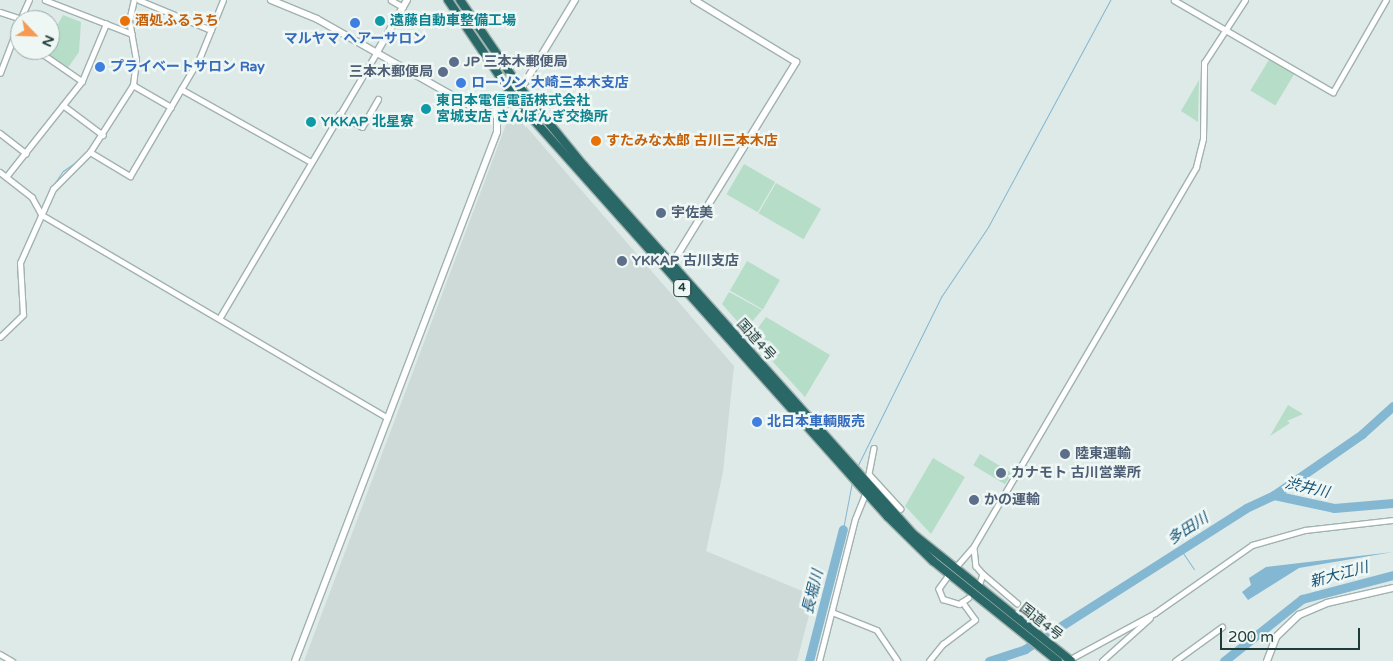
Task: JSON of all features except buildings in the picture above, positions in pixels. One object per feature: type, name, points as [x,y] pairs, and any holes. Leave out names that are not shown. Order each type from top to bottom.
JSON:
[{"type":"highway","name":"国道4号","points":[[448,0],[515,99],[852,472],[952,572],[1052,651],[1072,659]]},
{"type":"highway","name":"国道4号","points":[[460,0],[521,90],[669,268]]},
{"type":"highway","name":"国道4号","points":[[1052,651],[1058,661]]},
{"type":"street","points":[[45,0],[132,34]]},
{"type":"street","points":[[0,336],[23,315],[19,268],[42,215],[62,177],[90,152],[133,85],[136,60],[129,21],[134,0]]},
{"type":"street","points":[[139,0],[211,30]]},
{"type":"street","points":[[90,152],[130,176],[181,89],[211,30],[223,0]]},
{"type":"street","points":[[271,0],[377,52],[476,109],[497,112],[515,99],[575,0]]},
{"type":"street","points":[[391,0],[403,7]]},
{"type":"street","points":[[219,319],[407,0]]},
{"type":"street","points":[[669,268],[796,62],[694,0]]},
{"type":"street","points":[[1174,0],[1333,92],[1386,0]]},
{"type":"street","points":[[968,598],[962,602],[949,603],[940,594],[942,583],[974,546],[1196,167],[1203,139],[1204,63],[1245,0]]},
{"type":"street","points":[[6,178],[82,80],[106,24]]},
{"type":"street","points":[[0,73],[10,48]]},
{"type":"street","points":[[52,60],[82,80]]},
{"type":"street","points":[[133,85],[171,107]]},
{"type":"street","points":[[181,89],[311,162]]},
{"type":"street","points":[[339,114],[362,127],[378,99]]},
{"type":"street","points":[[63,105],[101,134]]},
{"type":"street","points":[[295,661],[497,132],[497,112]]},
{"type":"street","points":[[0,132],[26,153]]},
{"type":"street","points":[[0,172],[32,197],[42,215],[388,418]]},
{"type":"street","points":[[819,661],[869,487],[868,470],[874,448]]},
{"type":"street","points":[[869,487],[901,508]]},
{"type":"street","points":[[1102,661],[1155,614],[1256,543],[1306,530],[1393,520]]},
{"type":"street","points":[[974,546],[974,560],[983,574],[1017,603]]},
{"type":"street","points":[[980,583],[983,574]]},
{"type":"street","points":[[1267,661],[1276,637],[1299,615],[1327,603],[1393,588]]},
{"type":"street","points":[[930,661],[943,644],[975,620],[962,602]]},
{"type":"street","points":[[832,612],[877,630],[898,661]]},
{"type":"street","points":[[1072,659],[1155,614]]},
{"type":"street","points":[[1175,661],[1222,627]]},
{"type":"street","points":[[0,654],[12,661]]},
{"type":"shaded area","points":[[517,116],[734,366],[723,472],[706,551],[814,596],[797,661],[304,661],[507,122]]},
{"type":"green space","points":[[63,15],[81,22],[79,52],[67,69],[54,60],[60,60],[60,20]]},
{"type":"green space","points":[[1270,58],[1295,73],[1275,106],[1250,91]]},
{"type":"green space","points":[[1199,80],[1198,121],[1198,122],[1181,111]]},
{"type":"green space","points":[[744,164],[775,182],[758,212],[726,194]]},
{"type":"green space","points":[[776,183],[821,209],[804,239],[758,213]]},
{"type":"green space","points":[[747,261],[780,280],[763,309],[730,290]]},
{"type":"green space","points":[[729,292],[762,310],[745,330],[722,304]]},
{"type":"green space","points":[[766,317],[830,355],[805,397],[751,338]]},
{"type":"green space","points":[[1288,405],[1303,414],[1287,421],[1290,423],[1270,436]]},
{"type":"green space","points":[[980,454],[1012,473],[1005,484],[973,465]]},
{"type":"green space","points":[[933,458],[965,477],[931,534],[905,506]]},
{"type":"water","points":[[1393,552],[1299,568],[1248,600],[1242,592],[1251,585],[1249,578],[1266,567]]},
{"type":"waterway","points":[[857,467],[941,297],[988,227],[1110,0]]},
{"type":"waterway","points":[[128,89],[132,76]]},
{"type":"waterway","points":[[51,188],[63,171],[80,159]]},
{"type":"waterway","points":[[43,204],[48,194]]},
{"type":"waterway","points":[[20,315],[17,263],[39,214]]},
{"type":"waterway","points":[[0,333],[12,323]]},
{"type":"waterway","name":"多田川","points":[[989,661],[1025,649],[1246,508],[1274,495],[1362,434],[1393,406]]},
{"type":"waterway","points":[[843,529],[852,482]]},
{"type":"waterway","name":"渋井川","points":[[1274,495],[1334,508],[1393,503]]},
{"type":"waterway","name":"長堀川","points":[[809,661],[843,529]]},
{"type":"waterway","points":[[1181,550],[1194,569]]},
{"type":"waterway","name":"新大江川","points":[[1224,661],[1302,599],[1393,575]]},
{"type":"place","name":"酒処ふるうち","points":[[125,21]]},
{"type":"place","name":"遠藤自動車整備工場","points":[[380,21]]},
{"type":"place","name":"マルヤマ ヘアーサロン","points":[[355,23]]},
{"type":"place","name":"JP 三本木郵便局","points":[[454,62]]},
{"type":"place","name":"プライベートサロン Ray","points":[[100,67]]},
{"type":"place","name":"三本木郵便局","points":[[443,72]]},
{"type":"place","name":"ローソン 大崎三本木支店","points":[[461,83]]},
{"type":"place","name":"東日本電信電話株式会社 宮城支店 さんぼんぎ交換所","points":[[426,109]]},
{"type":"place","name":"YKKAP 北星寮","points":[[311,122]]},
{"type":"place","name":"すたみな太郎 古川三本木店","points":[[596,141]]},
{"type":"place","name":"宇佐美","points":[[661,213]]},
{"type":"place","name":"YKKAP 古川支店","points":[[622,261]]},
{"type":"place","name":"北日本車輌販売","points":[[757,422]]},
{"type":"place","name":"陸東運輸","points":[[1065,454]]},
{"type":"place","name":"カナモト 古川営業所","points":[[1001,473]]},
{"type":"place","name":"かの運輸","points":[[974,500]]}]
